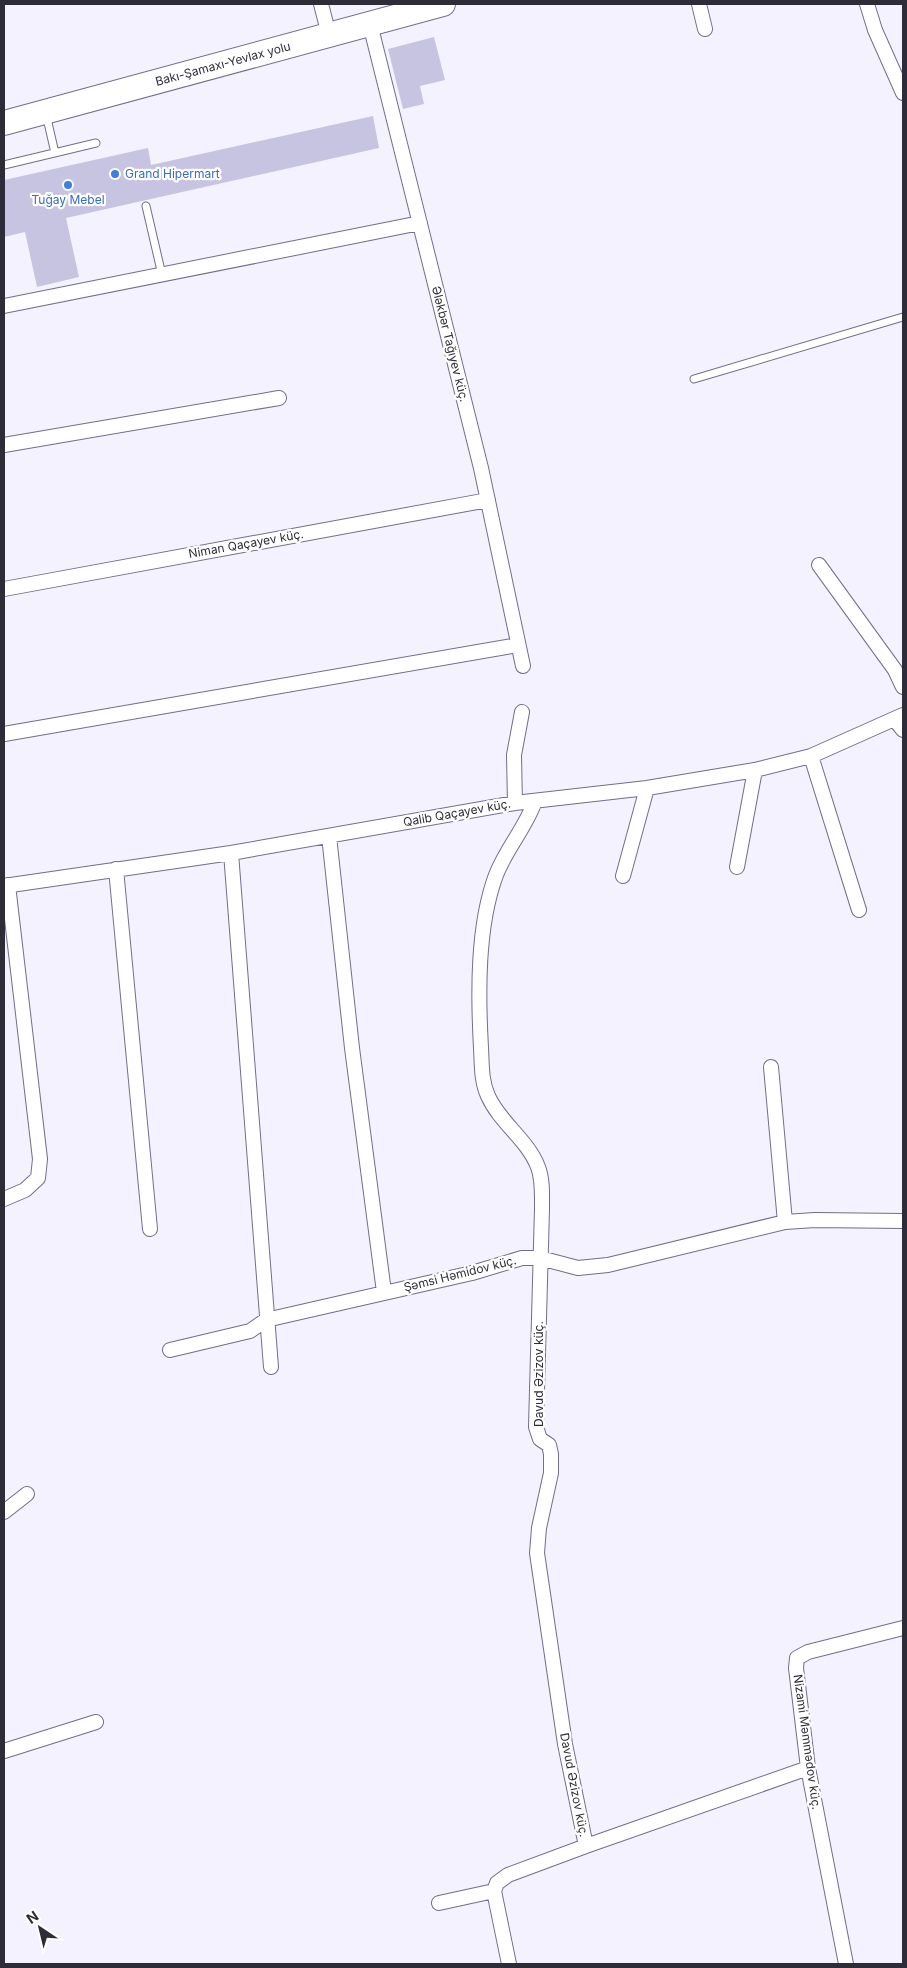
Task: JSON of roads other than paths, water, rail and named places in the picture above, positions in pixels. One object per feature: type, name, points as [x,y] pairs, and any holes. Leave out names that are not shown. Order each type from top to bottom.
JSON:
[{"type":"highway","name":"Bakı-Şamaxı-Yevlax yolu","points":[[4,123],[443,4]]},
{"type":"street","points":[[321,4],[329,36]]},
{"type":"street","points":[[699,4],[704,29]]},
{"type":"street","points":[[867,4],[875,30],[903,93]]},
{"type":"street","name":"Ələkbər Tağıyev küç.","points":[[370,24],[488,500],[523,666]]},
{"type":"street","points":[[4,306],[420,223]]},
{"type":"street","points":[[4,445],[279,398]]},
{"type":"street","name":"Niman Qaçayev küç.","points":[[4,589],[488,500]]},
{"type":"street","points":[[819,565],[894,670],[903,687]]},
{"type":"street","points":[[4,734],[518,645]]},
{"type":"street","points":[[515,803],[514,755],[522,712]]},
{"type":"street","name":"Qalib Qaçayev küç.","points":[[6,885],[231,853],[515,803],[647,788],[755,770],[811,756],[900,722]]},
{"type":"street","points":[[811,756],[859,910]]},
{"type":"street","points":[[737,867],[755,770]]},
{"type":"street","points":[[623,876],[647,788]]},
{"type":"street","name":"Davud Əzizov küç.","points":[[494,1891],[497,1883],[508,1875],[586,1846],[565,1744],[538,1553],[539,1528],[550,1474],[551,1454],[549,1446],[540,1439],[536,1427],[542,1209],[539,1168],[529,1150],[493,1106],[488,1095],[483,1081],[479,1008],[483,932],[496,876],[507,851],[530,814],[535,801]]},
{"type":"street","points":[[329,836],[352,1048],[384,1292]]},
{"type":"street","points":[[231,853],[271,1367]]},
{"type":"street","points":[[116,869],[150,1228]]},
{"type":"street","points":[[4,1199],[25,1190],[38,1178],[40,1159],[6,885]]},
{"type":"street","points":[[771,1067],[785,1222]]},
{"type":"street","name":"Şəmsi Həmidov küç.","points":[[170,1350],[250,1331],[266,1320],[472,1273],[522,1258],[540,1258],[578,1268],[608,1265],[785,1222],[815,1220],[903,1221]]},
{"type":"street","points":[[4,1512],[27,1494]]},
{"type":"street","name":"Nizami Məmmədov küç.","points":[[846,1964],[808,1768],[796,1668],[798,1658],[808,1652],[903,1628]]},
{"type":"street","points":[[4,1751],[96,1722]]},
{"type":"street","points":[[586,1846],[808,1768]]},
{"type":"street","points":[[440,1903],[494,1891],[510,1964]]},
{"type":"lane","points":[[46,112],[54,153]]},
{"type":"lane","points":[[4,165],[96,143]]},
{"type":"lane","points":[[146,206],[162,275]]},
{"type":"lane","points":[[694,379],[903,317]]},
{"type":"place","name":"Grand Hipermart","points":[[115,174]]},
{"type":"place","name":"Tuğay Mebel","points":[[68,185]]}]
